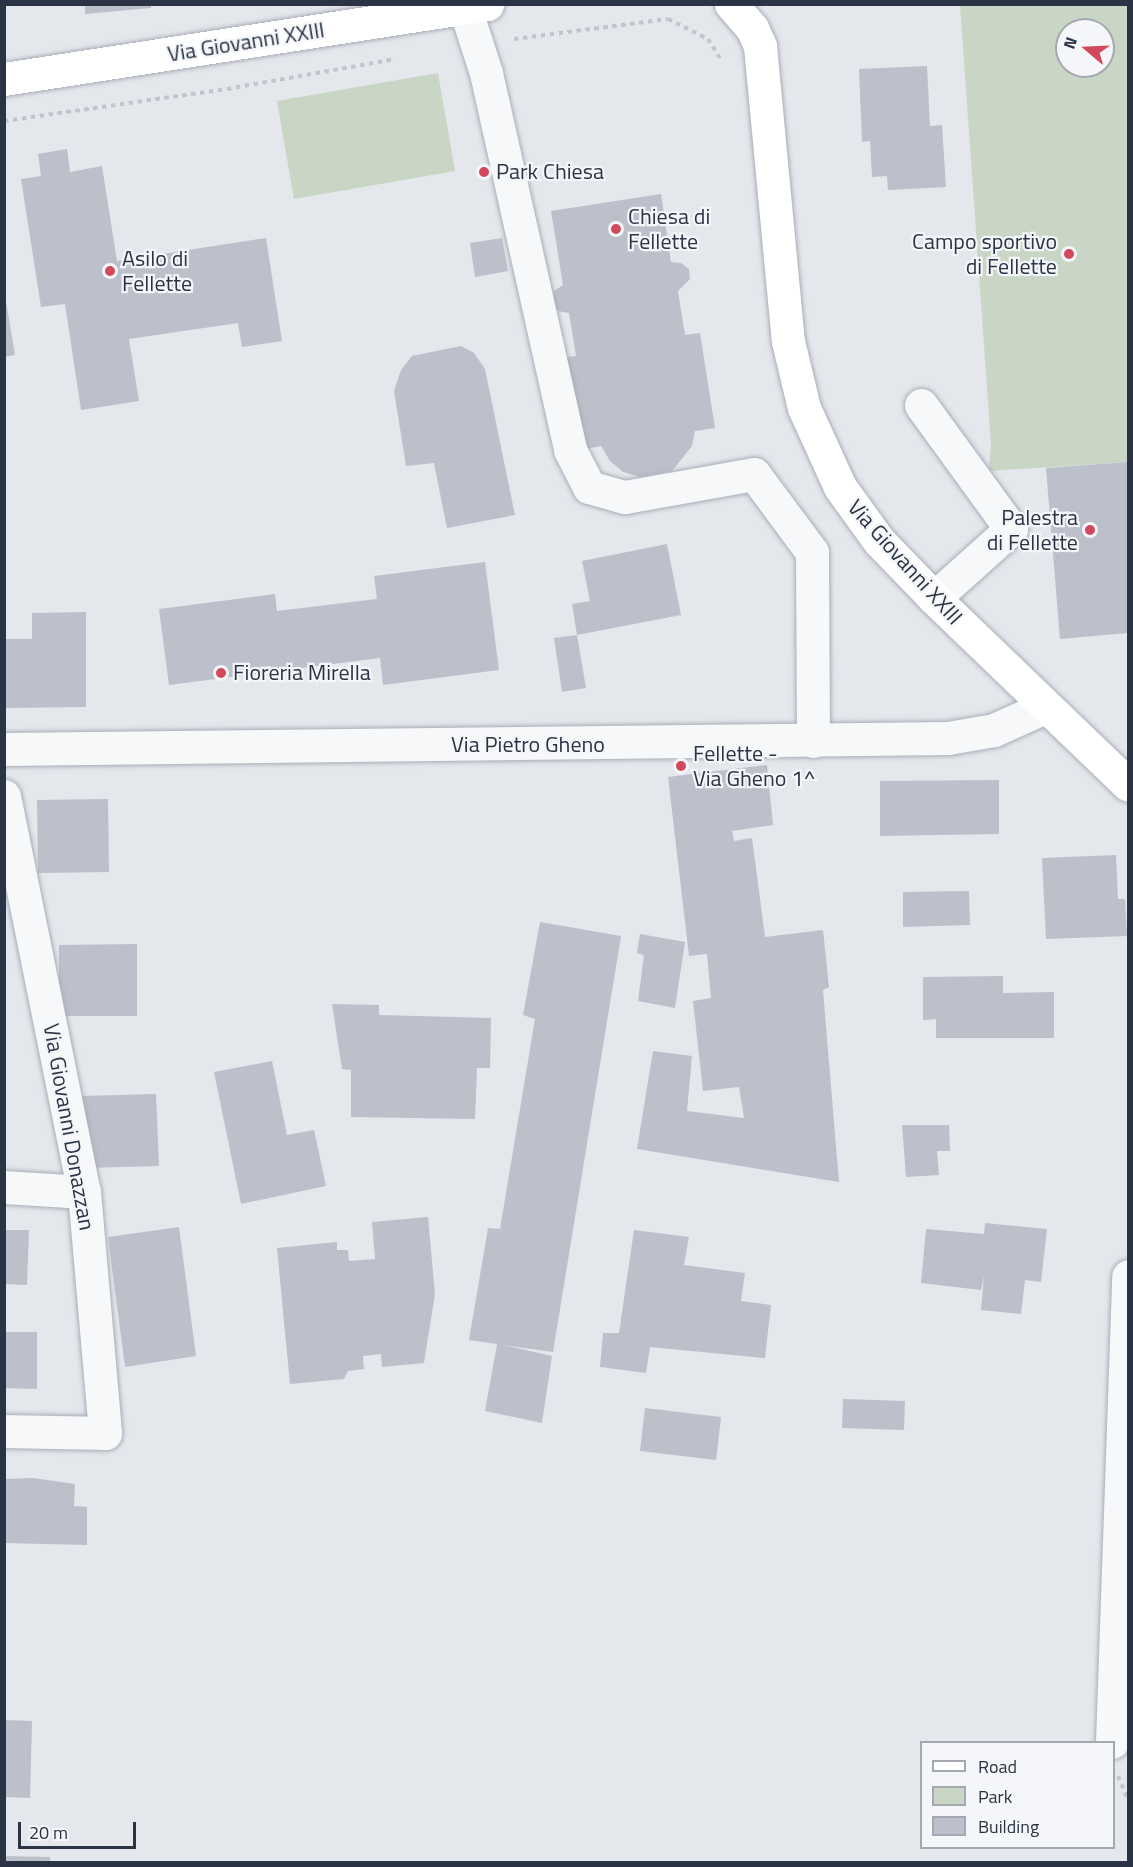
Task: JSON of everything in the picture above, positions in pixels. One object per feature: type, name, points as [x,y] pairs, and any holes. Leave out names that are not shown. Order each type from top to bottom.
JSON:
[{"type":"main road","name":"Via Giovanni XXIII","points":[[731,4],[752,28],[760,46],[783,306],[804,408],[840,488],[859,516],[934,598],[1128,785]]},
{"type":"main road","name":"Via Giovanni XXIII","points":[[4,79],[476,6]]},
{"type":"street","points":[[476,6],[484,63],[570,450],[589,487],[625,497],[754,474],[812,552],[813,741]]},
{"type":"street","points":[[921,405],[1011,529],[934,598]]},
{"type":"street","name":"Via Pietro Gheno","points":[[4,749],[813,741],[972,736],[1046,706]]},
{"type":"street","name":"Via Giovanni Donazzan","points":[[4,796],[84,1192],[105,1433],[4,1431]]},
{"type":"street","points":[[4,1187],[84,1192]]},
{"type":"street","points":[[1112,1741],[1128,1276]]},
{"type":"path","points":[[4,122],[227,89],[399,58]]},
{"type":"path","points":[[1115,1770],[1128,1800]]},
{"type":"green space","name":"Campo sportivo di Fellette","points":[[960,5],[1128,5],[1128,462],[989,471],[991,444]]},
{"type":"green space","points":[[438,73],[455,171],[294,199],[277,101]]},
{"type":"building","points":[[85,4],[151,4],[151,8],[85,14]]},
{"type":"building","points":[[927,66],[930,126],[942,125],[946,187],[888,190],[887,176],[872,177],[870,141],[862,142],[859,69]]},
{"type":"building","points":[[67,149],[70,172],[102,166],[117,261],[266,238],[282,341],[242,347],[238,323],[129,339],[139,401],[81,410],[65,304],[41,307],[21,179],[41,176],[38,154]]},
{"type":"building","points":[[661,194],[671,262],[681,263],[689,269],[690,279],[678,291],[685,335],[700,333],[715,428],[695,431],[692,446],[672,471],[640,477],[623,472],[610,461],[601,446],[580,450],[565,357],[576,356],[569,313],[558,311],[552,302],[554,291],[563,285],[551,211]]},
{"type":"building","points":[[502,238],[508,271],[475,277],[470,243]]},
{"type":"building","points":[[4,289],[15,355],[4,357]]},
{"type":"building","points":[[461,346],[474,353],[485,369],[515,515],[447,528],[434,463],[406,466],[394,391],[401,370],[412,356]]},
{"type":"building","name":"Palestra di Fellette","points":[[1128,462],[1128,633],[1060,639],[1046,468]]},
{"type":"building","points":[[667,544],[681,615],[577,635],[572,604],[590,601],[582,561]]},
{"type":"building","points":[[485,562],[499,670],[383,685],[380,658],[169,685],[159,609],[275,594],[277,611],[377,599],[374,576]]},
{"type":"building","points":[[86,612],[86,707],[6,708],[5,639],[32,639],[32,613]]},
{"type":"building","points":[[577,635],[586,688],[562,692],[554,638]]},
{"type":"building","points":[[767,765],[773,825],[732,831],[734,841],[752,838],[765,937],[823,930],[829,987],[823,990],[839,1182],[637,1149],[653,1051],[692,1056],[687,1111],[744,1118],[739,1087],[703,1091],[693,1001],[711,998],[707,954],[689,956],[668,777]]},
{"type":"building","points":[[999,780],[999,834],[880,836],[880,781]]},
{"type":"building","points":[[108,799],[109,872],[38,873],[37,800]]},
{"type":"building","points":[[1116,855],[1118,899],[1125,899],[1127,936],[1046,939],[1042,858]]},
{"type":"building","points":[[969,891],[970,925],[903,927],[903,892]]},
{"type":"building","points":[[540,922],[621,936],[553,1352],[503,1345],[552,1356],[542,1423],[485,1411],[497,1344],[469,1340],[488,1228],[500,1229],[535,1019],[523,1015]]},
{"type":"building","points":[[640,934],[685,942],[675,1008],[638,1001],[644,955],[637,953]]},
{"type":"building","points":[[137,944],[137,1016],[59,1016],[59,945]]},
{"type":"building","points":[[1003,976],[1003,993],[1054,992],[1054,1038],[936,1038],[936,1019],[923,1020],[923,977]]},
{"type":"building","points":[[332,1004],[379,1005],[379,1015],[491,1018],[490,1068],[477,1068],[475,1119],[351,1117],[351,1070],[342,1069]]},
{"type":"building","points":[[272,1061],[287,1135],[314,1130],[326,1186],[241,1204],[214,1072]]},
{"type":"building","points":[[156,1094],[159,1166],[81,1168],[79,1096]]},
{"type":"building","points":[[902,1125],[949,1125],[950,1151],[937,1151],[939,1175],[906,1177]]},
{"type":"building","points":[[428,1217],[435,1294],[424,1363],[382,1367],[381,1354],[363,1356],[364,1369],[348,1371],[344,1379],[290,1384],[277,1248],[337,1242],[337,1250],[348,1250],[349,1261],[375,1259],[372,1222]]},
{"type":"building","points":[[985,1223],[1047,1229],[1041,1282],[1025,1280],[1021,1314],[981,1310],[984,1276],[981,1290],[921,1283],[926,1229],[984,1234]]},
{"type":"building","points":[[179,1227],[196,1356],[125,1367],[108,1237]]},
{"type":"building","points":[[4,1230],[29,1230],[27,1285],[4,1284]]},
{"type":"building","points":[[634,1230],[689,1237],[684,1265],[745,1273],[741,1301],[771,1305],[765,1358],[650,1347],[646,1373],[600,1367],[603,1333],[619,1333]]},
{"type":"building","points":[[4,1332],[37,1332],[37,1389],[4,1388]]},
{"type":"building","points":[[843,1399],[905,1401],[904,1430],[842,1428]]},
{"type":"building","points":[[645,1408],[721,1417],[716,1460],[640,1451]]},
{"type":"building","points":[[33,1478],[75,1484],[74,1506],[87,1507],[87,1545],[4,1543],[4,1479]]},
{"type":"building","points":[[5,1720],[32,1721],[30,1798],[5,1797]]},
{"type":"building","points":[[4,1856],[50,1857],[50,1862],[4,1862]]},
{"type":"place","name":"Park Chiesa","points":[[484,172]]},
{"type":"place","name":"Chiesa di Fellette","points":[[616,229]]},
{"type":"place","name":"Campo sportivo di Fellette","points":[[1069,254]]},
{"type":"place","name":"Asilo di Fellette","points":[[110,271]]},
{"type":"place","name":"Palestra di Fellette","points":[[1090,530]]},
{"type":"place","name":"Fioreria Mirella","points":[[221,673]]},
{"type":"place","name":"Fellette - Via Gheno 1^","points":[[681,766]]}]
